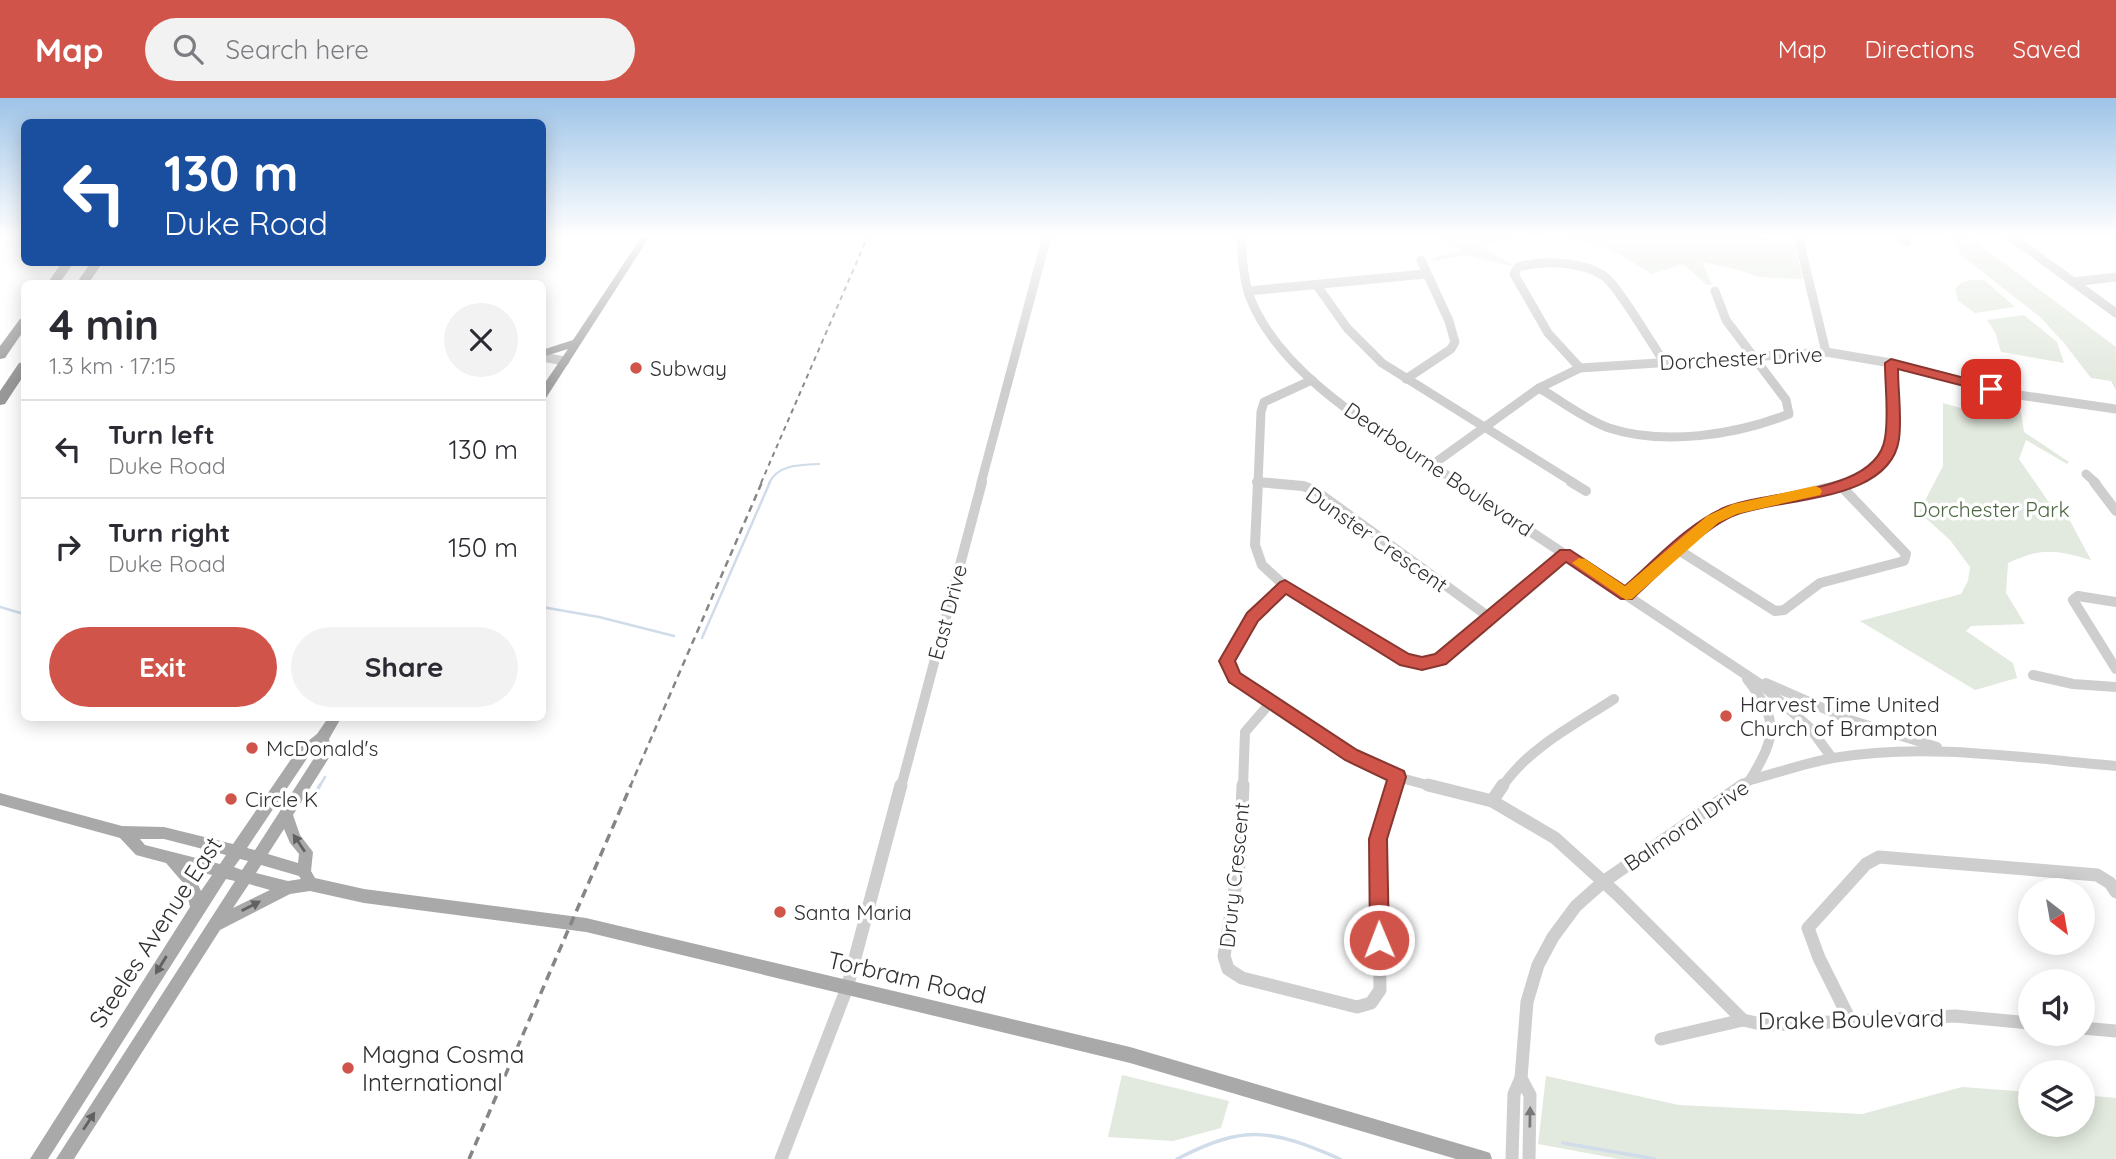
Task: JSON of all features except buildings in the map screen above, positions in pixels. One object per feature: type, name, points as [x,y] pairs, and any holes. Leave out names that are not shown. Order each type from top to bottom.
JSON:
[{"type":"highway","points":[[0,355],[21,326]]},
{"type":"highway","points":[[0,401],[21,370]]},
{"type":"main road","points":[[546,390],[614,286]]},
{"type":"main road","points":[[546,354],[578,342]]},
{"type":"main road","name":"Steeles Avenue East","points":[[38,1159],[236,851],[303,753],[322,738],[333,721]]},
{"type":"main road","name":"Steeles Avenue East","points":[[64,1159],[286,816],[324,753],[322,738]]},
{"type":"main road","name":"Torbram Road","points":[[0,799],[125,833],[164,833],[236,851],[364,896],[586,925],[1130,1055],[1484,1159]]},
{"type":"main road","points":[[286,816],[295,839],[306,852],[307,878]]},
{"type":"main road","name":"Torbram Road","points":[[125,833],[141,850],[288,888],[307,878]]},
{"type":"main road","points":[[167,858],[187,872],[194,883],[198,908]]},
{"type":"main road","points":[[214,925],[288,888]]},
{"type":"street","name":"East Drive","points":[[781,1159],[847,988],[1034,286]]},
{"type":"street","name":"Dearbourne Boulevard","points":[[1247,286],[1269,331],[1312,380],[1345,407],[1738,669],[1799,717],[1832,758]]},
{"type":"street","points":[[1318,286],[1340,322],[1356,340],[1406,379],[1586,491]]},
{"type":"street","points":[[1248,291],[1321,286]]},
{"type":"street","points":[[1406,379],[1451,349],[1455,342],[1445,312],[1431,286]]},
{"type":"street","points":[[1521,286],[1548,333],[1580,368]]},
{"type":"street","points":[[1612,286],[1664,362]]},
{"type":"street","points":[[1810,286],[1826,352]]},
{"type":"street","points":[[2078,286],[2116,313]]},
{"type":"street","points":[[1539,388],[1604,426],[1621,432],[1665,436],[1718,431],[1779,419],[1789,414],[1786,400],[1718,307],[1715,291]]},
{"type":"street","name":"Dorchester Drive","points":[[1432,465],[1539,388],[1580,368],[1826,352],[1891,363],[2022,396],[2116,409]]},
{"type":"street","points":[[546,357],[565,361]]},
{"type":"street","points":[[1626,594],[1713,520],[1733,510],[1841,486],[1871,473],[1885,458],[1892,439],[1891,363]]},
{"type":"street","points":[[1312,380],[1264,402],[1261,412],[1255,545],[1262,565],[1285,586],[1406,660],[1422,663],[1440,659],[1565,554]]},
{"type":"street","points":[[2086,474],[2101,488],[2116,512]]},
{"type":"street","name":"Dunster Crescent","points":[[1257,482],[1303,486],[1316,491],[1489,617]]},
{"type":"street","points":[[1677,549],[1775,611],[1784,610],[1820,583],[1904,561],[1906,554],[1841,486]]},
{"type":"street","name":"Drake Boulevard","points":[[1285,586],[1253,617],[1227,661],[1235,678],[1351,755],[1397,777],[1492,801],[1555,838],[1743,1020],[1765,1025],[1955,1016],[2018,1022]]},
{"type":"street","points":[[2116,602],[2078,596],[2073,600],[2116,669]]},
{"type":"street","points":[[1738,669],[1842,719],[1875,731],[1961,753]]},
{"type":"street","points":[[1738,669],[1765,702],[1774,731],[1769,751],[1750,780]]},
{"type":"street","points":[[2032,675],[2073,684],[2116,688]]},
{"type":"street","points":[[1492,801],[1510,774],[1534,752],[1614,699]]},
{"type":"street","name":"Drury Crescent","points":[[1270,702],[1245,732],[1240,858],[1224,956],[1228,969],[1242,978],[1357,1007],[1371,1003],[1380,990],[1378,839],[1397,777]]},
{"type":"street","name":"Balmoral Drive","points":[[1512,1159],[1514,1094],[1521,1078],[1527,1002],[1538,965],[1563,922],[1603,882],[1750,780],[1832,758],[1900,751],[2116,765]]},
{"type":"street","points":[[1850,1020],[1819,958],[1808,929],[1866,864],[1879,857],[2096,875],[2110,883],[2116,892]]},
{"type":"street","points":[[1661,1039],[1685,1031],[1714,1028],[1743,1020]]},
{"type":"street","points":[[2095,1029],[2116,1031]]},
{"type":"street","name":"Balmoral Drive","points":[[1521,1078],[1530,1096],[1529,1159]]},
{"type":"green space","points":[[1958,286],[1990,286],[2014,307],[1975,313],[1958,301],[1955,289]]},
{"type":"green space","points":[[2000,286],[2034,286],[2116,347],[2116,390],[2111,381],[2091,378],[2040,317]]},
{"type":"green space","points":[[2024,315],[2057,342],[2064,363],[2001,352],[1995,332],[1987,320]]},
{"type":"green space","name":"Dorchester Park","points":[[2001,394],[2019,399],[2024,432],[2069,462],[2067,464],[2026,440],[2019,459],[2048,501],[2069,519],[2091,560],[2068,554],[2040,552],[2008,563],[2006,593],[2025,624],[1971,626],[1966,631],[2013,663],[2017,678],[1975,690],[1860,621],[1961,594],[1968,581],[1970,567],[1950,540],[1919,512],[1943,466],[1943,403],[2003,420]]},
{"type":"green space","points":[[1122,1075],[1229,1101],[1221,1128],[1173,1141],[1108,1137]]},
{"type":"green space","points":[[1546,1076],[1679,1105],[1862,1114],[1962,1087],[2018,1091],[2018,1137],[2095,1137],[2095,1096],[2116,1098],[2116,1159],[1619,1159],[1538,1144]]},
{"type":"waterway","points":[[769,483],[784,469],[819,464]]},
{"type":"waterway","points":[[702,638],[770,482]]},
{"type":"waterway","points":[[0,607],[21,613]]},
{"type":"waterway","points":[[546,608],[599,617],[674,636]]},
{"type":"waterway","points":[[319,787],[325,777]]},
{"type":"waterway","points":[[314,796],[320,785]]},
{"type":"waterway","points":[[1177,1159],[1221,1140],[1258,1135],[1295,1141],[1340,1159]]},
{"type":"waterway","points":[[1563,1143],[1655,1159]]},
{"type":"railway","points":[[761,483],[847,286]]},
{"type":"railway","points":[[630,787],[762,482]]},
{"type":"railway","points":[[469,1159],[631,785]]},
{"type":"slow traffic","points":[[1579,563],[1626,594],[1713,520],[1733,510],[1815,491]]},
{"type":"place","name":"Subway","points":[[636,368]]},
{"type":"place","name":"Harvest Time United Church of Brampton","points":[[1726,716]]},
{"type":"place","name":"McDonald's","points":[[252,748]]},
{"type":"place","name":"Circle K","points":[[231,799]]},
{"type":"place","name":"Santa Maria","points":[[780,912]]},
{"type":"place","name":"Magna Cosma International","points":[[348,1068]]},
{"type":"route","points":[[1379,940],[1378,839],[1397,777],[1351,755],[1270,702],[1235,678],[1227,661],[1253,617],[1285,586],[1406,660],[1422,663],[1440,659],[1565,554],[1626,594],[1713,520],[1733,510],[1841,486],[1871,473],[1885,458],[1892,439],[1891,363],[1991,389]]}]
